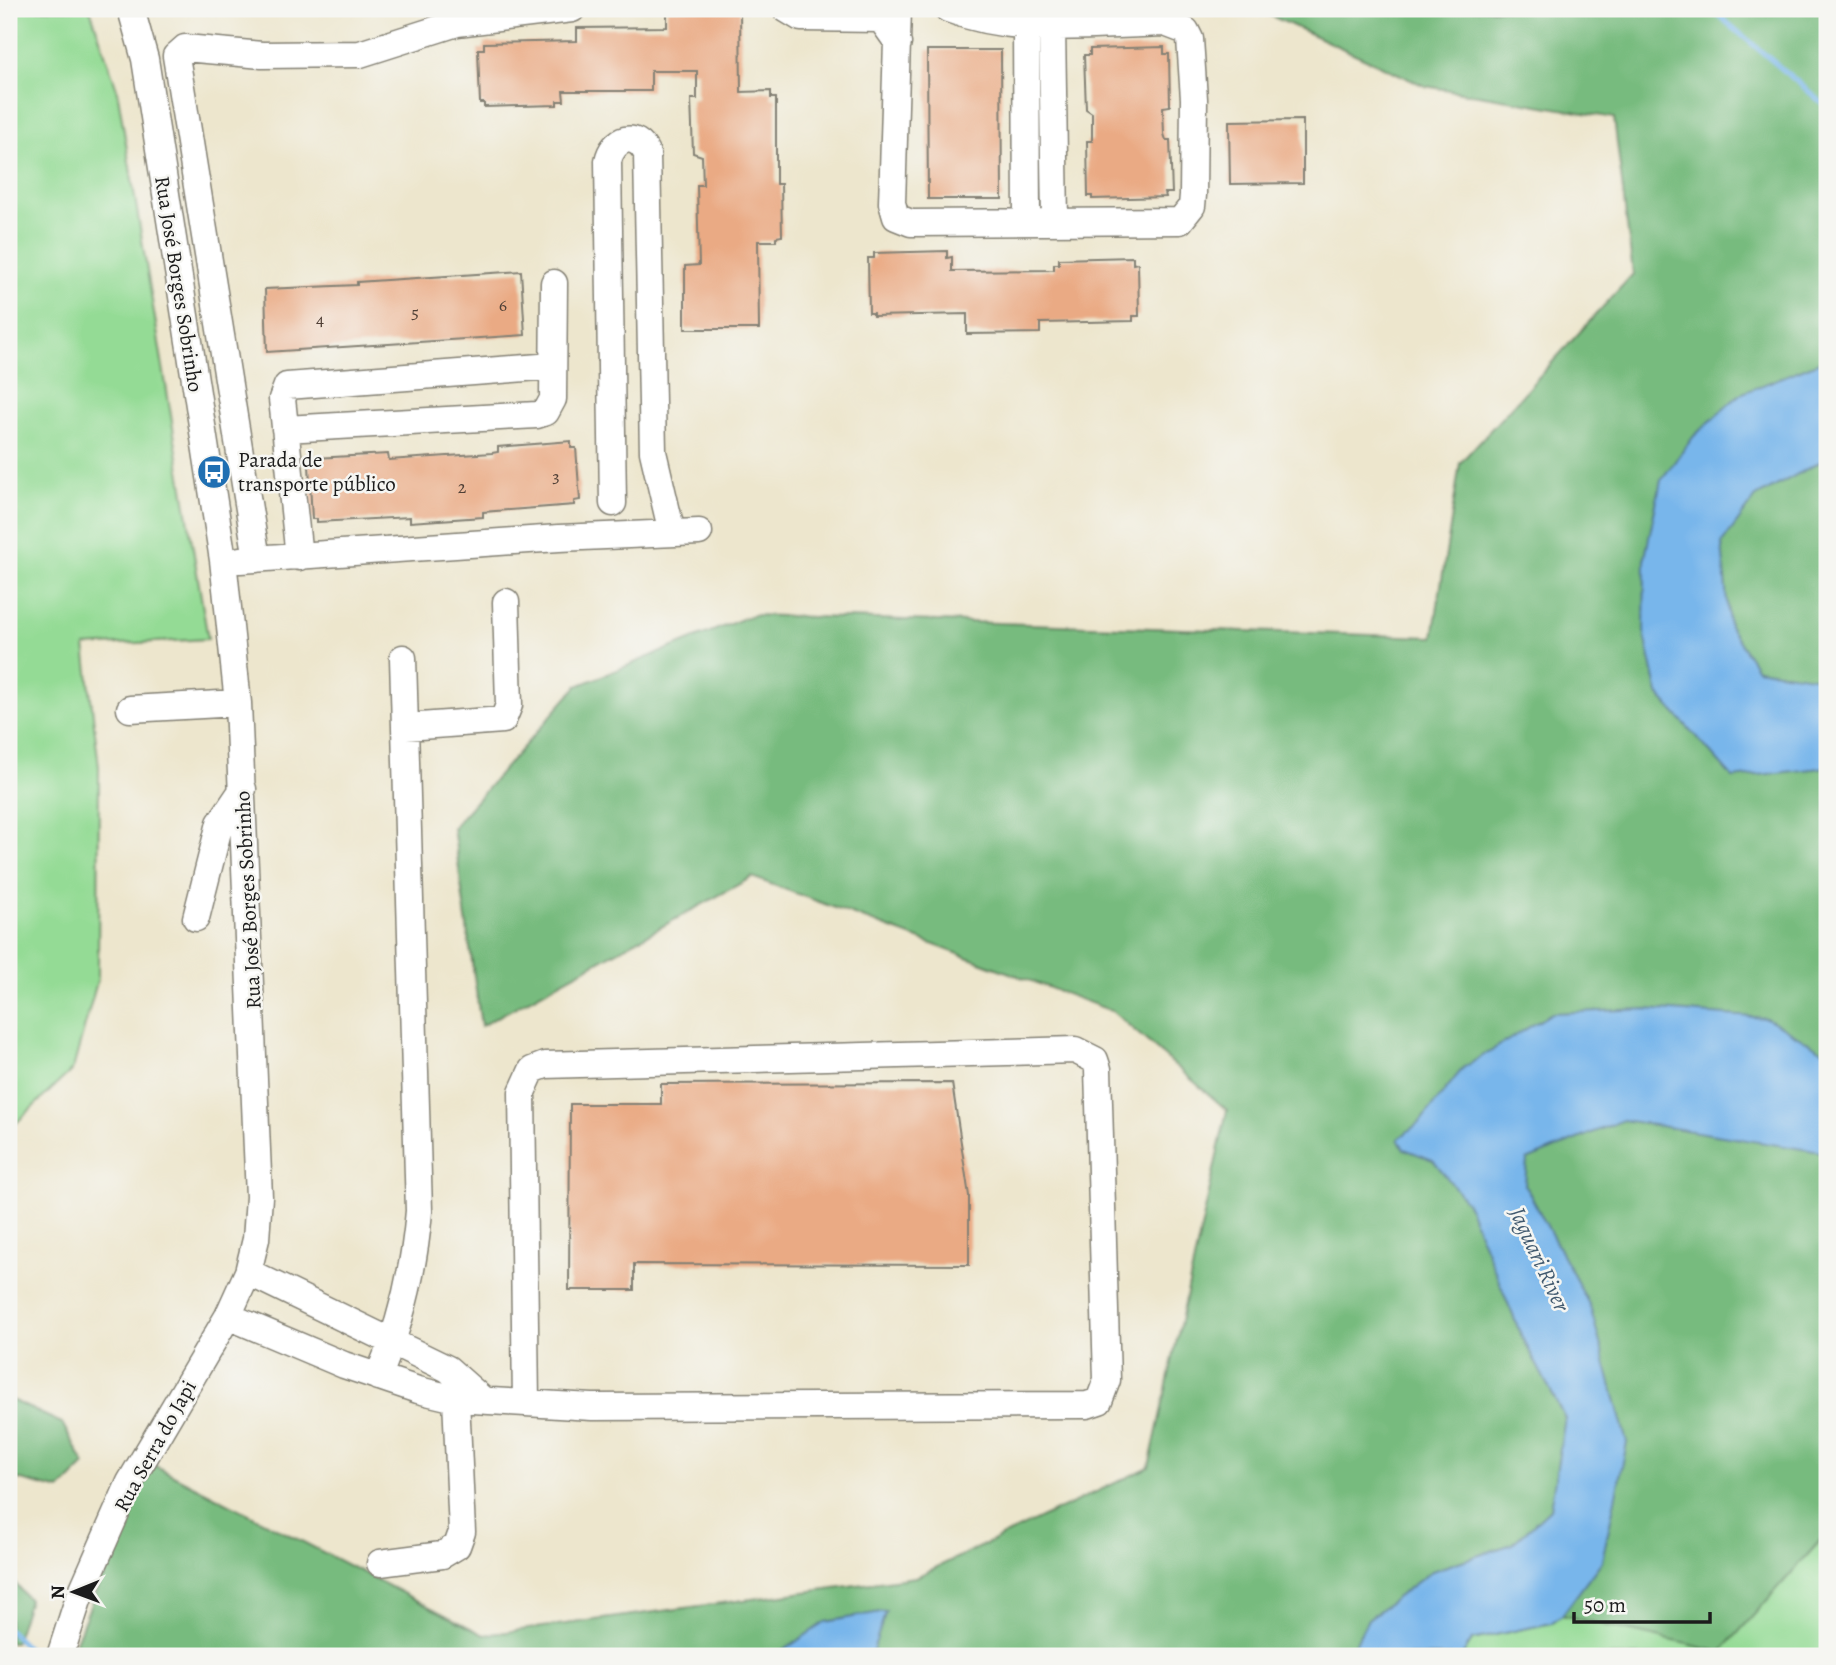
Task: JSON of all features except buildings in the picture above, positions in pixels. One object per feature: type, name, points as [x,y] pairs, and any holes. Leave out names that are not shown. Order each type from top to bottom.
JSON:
[{"type":"street","name":"Rua José Borges Sobrinho","points":[[131,9],[146,70],[223,561],[239,703],[259,1184],[256,1239]]},
{"type":"street","points":[[257,559],[176,55],[185,48],[262,55],[360,54],[457,23],[572,9]]},
{"type":"street","points":[[786,9],[801,18],[881,19],[898,43]]},
{"type":"street","points":[[898,9],[892,203],[895,217],[911,223],[1180,221],[1186,216],[1193,195],[1194,99],[1190,39],[1179,26],[1165,23],[1039,27],[993,24],[948,9]]},
{"type":"street","points":[[1027,222],[1039,27]]},
{"type":"street","points":[[1039,27],[1055,222]]},
{"type":"street","points":[[612,503],[608,161],[611,147],[620,140],[631,138],[643,144],[648,153],[653,452],[672,533]]},
{"type":"street","points":[[285,429],[537,415],[551,406],[554,283]]},
{"type":"street","points":[[299,557],[282,399],[287,386],[553,366]]},
{"type":"street","points":[[612,451],[653,452]]},
{"type":"street","points":[[223,561],[699,532]]},
{"type":"street","points":[[406,727],[503,720],[509,705],[506,601]]},
{"type":"street","points":[[378,1377],[393,1343],[414,1265],[419,1211],[403,658]]},
{"type":"street","points":[[130,709],[239,703]]},
{"type":"street","points":[[195,918],[220,823],[243,789]]},
{"type":"street","points":[[228,1316],[378,1377],[456,1399],[482,1400],[526,1403],[605,1407],[1073,1405],[1099,1401],[1107,1380],[1098,1069],[1095,1060],[1075,1050],[545,1065],[532,1070],[522,1092],[526,1403]]},
{"type":"street","name":"Rua Serra do Japi","points":[[60,1656],[78,1600],[130,1482],[228,1316],[248,1272],[256,1239]]},
{"type":"street","points":[[248,1272],[448,1369],[482,1400]]},
{"type":"street","points":[[380,1563],[442,1555],[457,1546],[462,1532],[456,1399]]},
{"type":"green space","points":[[9,9],[90,9],[117,89],[208,639],[85,646],[99,767],[98,978],[73,1069],[9,1130]]},
{"type":"green space","points":[[1256,9],[1827,9],[1827,1533],[1721,1652],[1545,1611],[1470,1618],[1434,1656],[70,1656],[148,1462],[484,1635],[916,1577],[1149,1467],[1227,1110],[1112,1011],[752,877],[481,1026],[453,827],[577,686],[752,615],[1433,637],[1460,463],[1633,274],[1614,118],[1425,86]]},
{"type":"green space","points":[[9,1399],[62,1423],[85,1465],[60,1490],[9,1477]]},
{"type":"green space","points":[[1827,1533],[1827,1656],[1462,1656],[1472,1640],[1551,1623],[1562,1615],[1721,1651]]},
{"type":"green space","points":[[9,1576],[29,1600],[15,1642],[9,1642]]},
{"type":"water","points":[[1827,359],[1827,458],[1756,497],[1722,543],[1729,626],[1757,669],[1827,679],[1827,764],[1821,768],[1733,778],[1658,694],[1644,631],[1645,557],[1661,480],[1694,436],[1740,394]]},
{"type":"water","name":"Jaguari River","points":[[1646,1009],[1766,1018],[1827,1053],[1827,1153],[1623,1120],[1527,1160],[1525,1185],[1590,1306],[1627,1443],[1602,1561],[1562,1615],[1551,1623],[1472,1640],[1462,1656],[1349,1656],[1368,1619],[1432,1571],[1512,1544],[1550,1509],[1565,1418],[1521,1335],[1467,1203],[1433,1160],[1404,1149],[1398,1139],[1420,1122],[1463,1068],[1552,1013]]},
{"type":"water","points":[[886,1611],[871,1656],[775,1656],[825,1622]]},
{"type":"waterway","points":[[1711,9],[1827,107]]},
{"type":"waterway","points":[[9,1630],[35,1656]]},
{"type":"place","name":"Parada de transporte público","points":[[214,472]]}]
